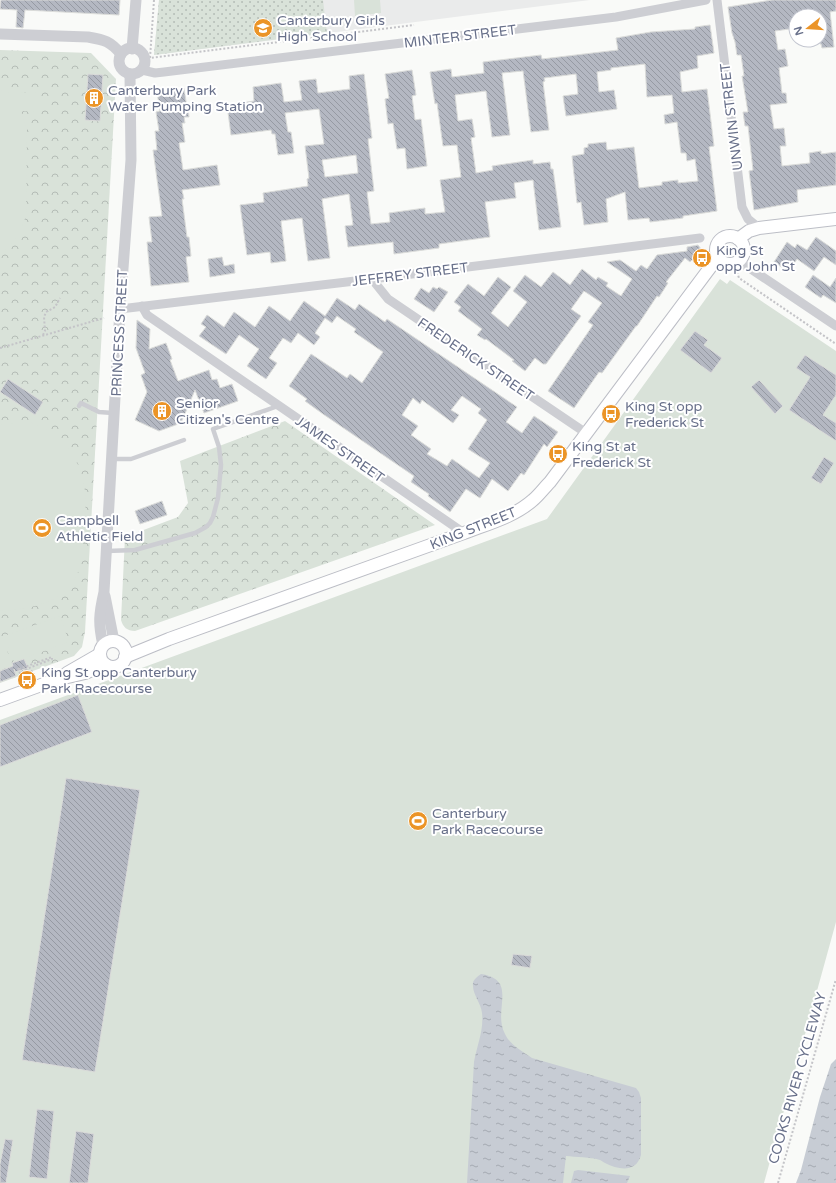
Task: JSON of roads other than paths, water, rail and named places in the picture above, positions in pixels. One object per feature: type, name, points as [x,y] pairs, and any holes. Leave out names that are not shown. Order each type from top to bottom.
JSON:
[{"type":"main road","points":[[738,239],[749,231],[759,228],[836,219]]},
{"type":"main road","points":[[729,236],[738,239],[743,245],[744,250],[738,266],[736,263],[724,263],[718,257],[716,248],[721,240],[729,236]]},
{"type":"main road","name":"KING STREET","points":[[55,680],[113,649],[169,639],[510,515],[534,499],[550,482],[718,257]]},
{"type":"main road","points":[[106,665],[103,662],[113,649]]},
{"type":"main road","name":"KING STREET","points":[[0,700],[55,680],[85,673],[106,665],[110,667],[118,666],[124,661],[113,649]]},
{"type":"street","points":[[132,49],[136,0]]},
{"type":"street","name":"MINTER STREET","points":[[142,70],[155,73],[514,30],[621,16],[706,0]]},
{"type":"street","name":"UNWIN STREET","points":[[717,0],[742,207],[748,219],[759,228]]},
{"type":"street","points":[[0,34],[94,38],[113,44],[121,54],[120,65],[122,69],[130,74],[138,73],[142,70],[145,62],[141,52],[137,49],[129,49],[121,54]]},
{"type":"street","name":"PRINCESS STREET","points":[[113,649],[104,592],[120,308],[131,160],[130,74]]},
{"type":"street","name":"JEFFREY STREET","points":[[120,308],[372,279],[700,238]]},
{"type":"street","points":[[738,266],[836,326]]},
{"type":"street","name":"FREDERICK STREET","points":[[372,279],[388,299],[586,433]]},
{"type":"street","name":"JAMES STREET","points":[[142,306],[147,315],[464,533]]},
{"type":"lane","points":[[79,406],[81,403],[99,412],[114,413]]},
{"type":"lane","points":[[107,551],[135,550],[195,533],[206,527],[213,518],[218,498],[221,465],[219,447],[213,429],[278,406]]},
{"type":"lane","points":[[112,459],[131,459],[184,440]]},
{"type":"water","points":[[481,974],[492,977],[499,983],[502,989],[502,1025],[507,1038],[517,1048],[532,1058],[636,1088],[641,1098],[641,1155],[639,1161],[635,1165],[621,1168],[596,1159],[566,1156],[563,1183],[467,1183],[474,1062],[481,1031],[482,1019],[481,1009],[473,989],[473,982]]},
{"type":"water","points":[[836,1059],[836,1183],[796,1183],[801,1170],[820,1097],[831,1064]]},
{"type":"water","points":[[578,1170],[630,1176],[627,1183],[571,1183],[574,1171]]},
{"type":"place","name":"Canterbury Girls High School","points":[[263,28]]},
{"type":"place","name":"Canterbury Park Water Pumping Station","points":[[94,98]]},
{"type":"place","name":"King St opp John St","points":[[702,258]]},
{"type":"place","name":"Senior Citizen's Centre","points":[[162,411]]},
{"type":"place","name":"King St opp Frederick St","points":[[611,414]]},
{"type":"place","name":"King St at Frederick St","points":[[558,454]]},
{"type":"place","name":"Campbell Athletic Field","points":[[42,528]]},
{"type":"place","name":"King St opp Canterbury Park Racecourse","points":[[27,680]]},
{"type":"place","name":"Canterbury Park Racecourse","points":[[418,821]]}]
